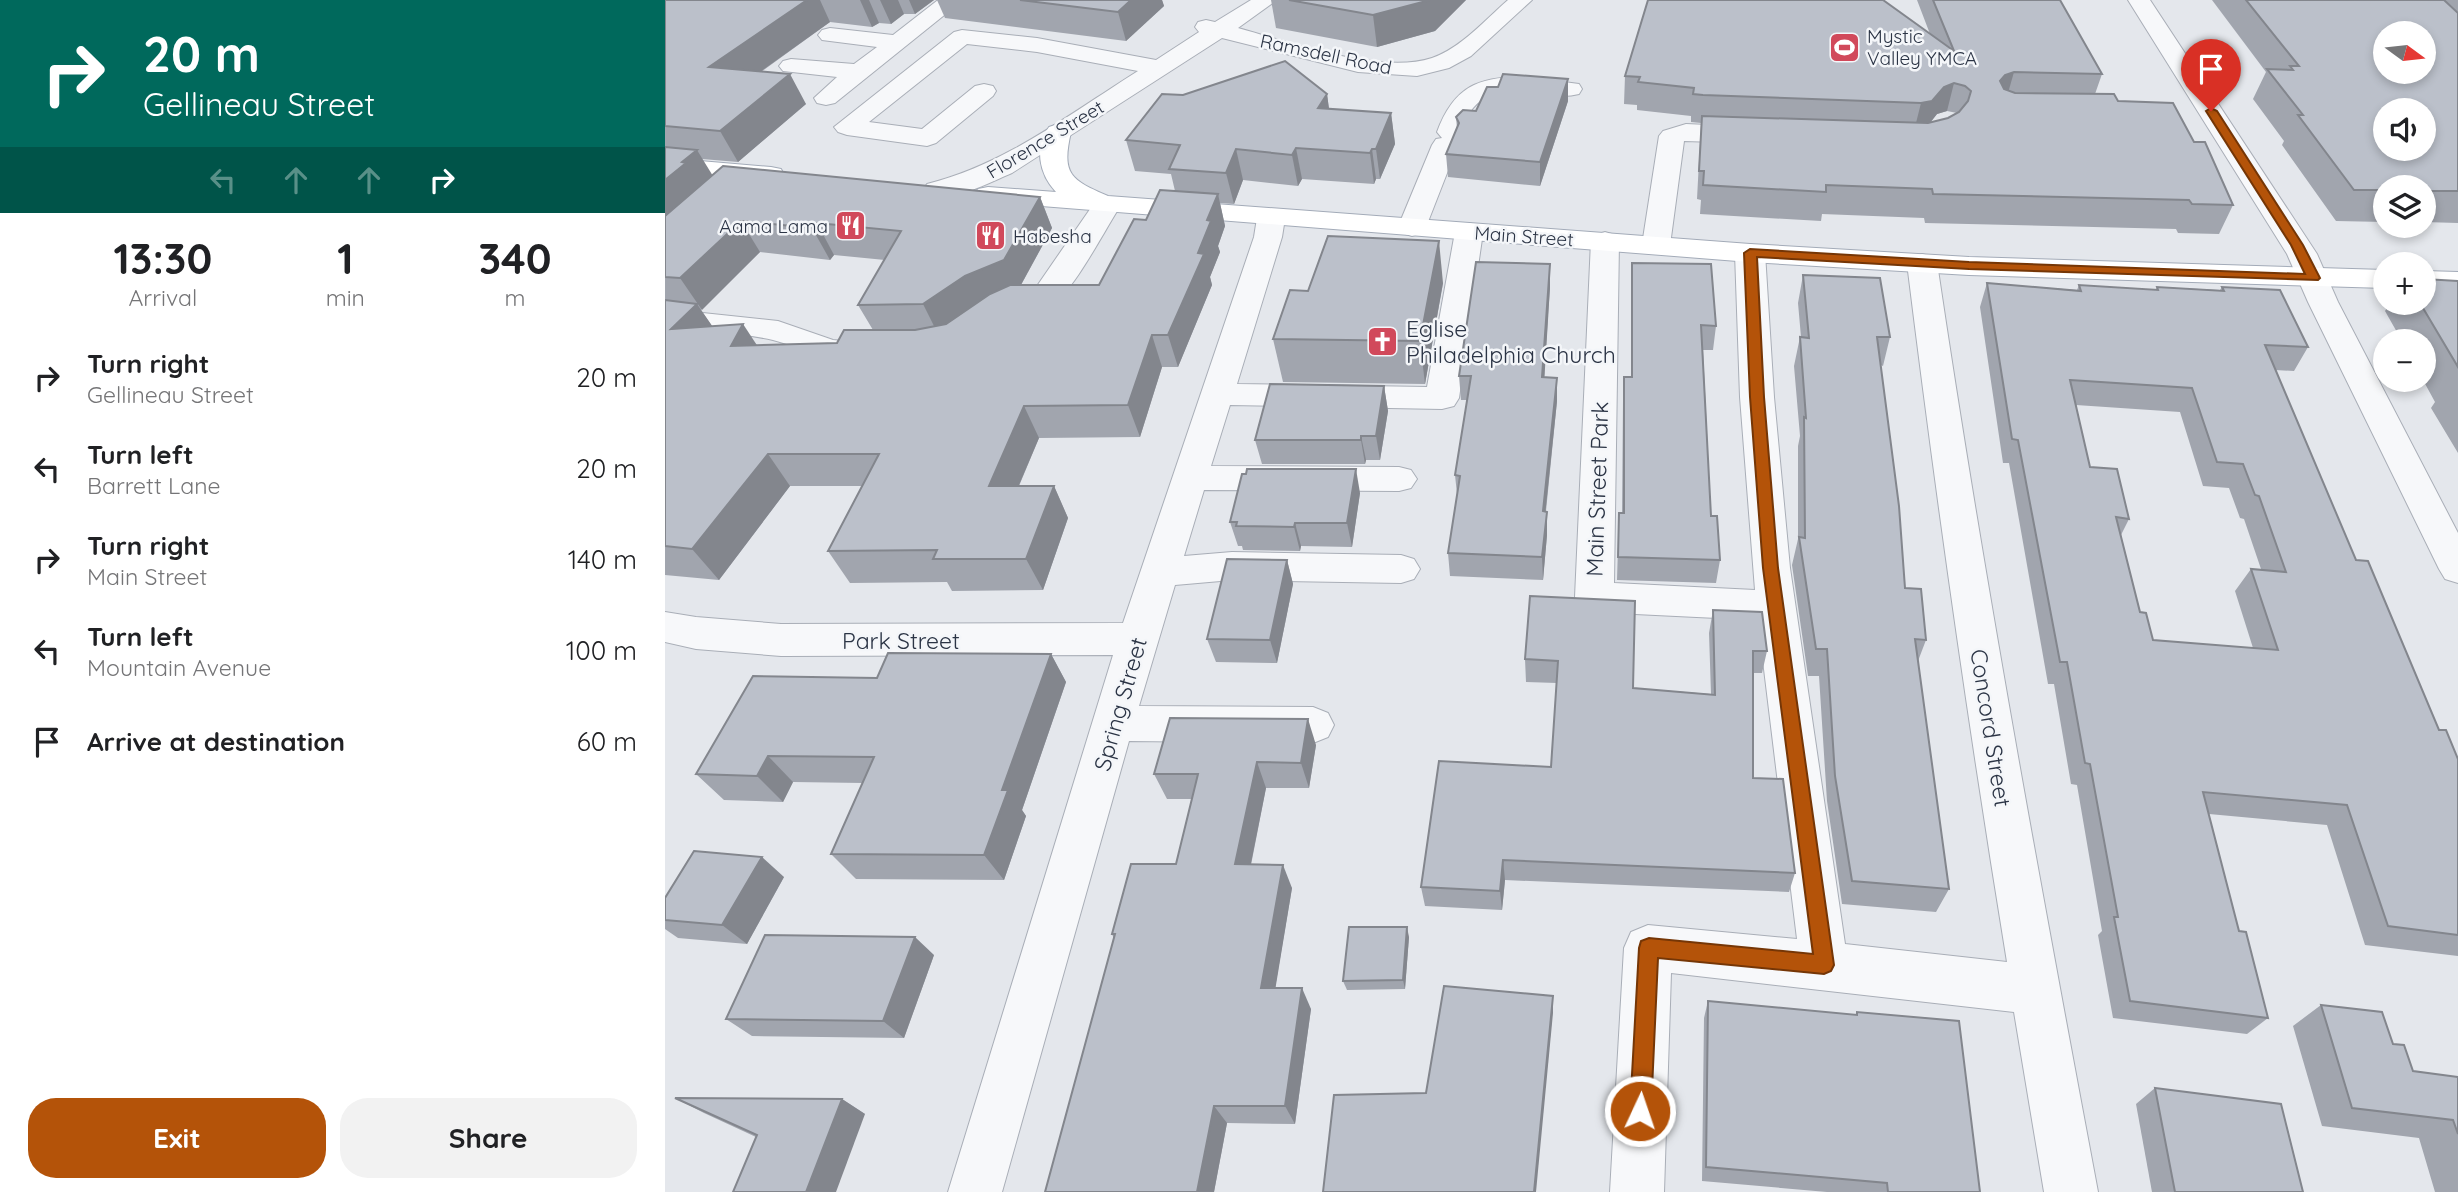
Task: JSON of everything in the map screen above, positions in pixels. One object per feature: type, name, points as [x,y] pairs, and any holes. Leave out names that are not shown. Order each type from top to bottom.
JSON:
[{"type":"main road","points":[[1058,132],[1053,152],[1053,169],[1065,187],[1086,197],[1119,206]]},
{"type":"main road","points":[[665,166],[803,178]]},
{"type":"main road","name":"Main Street","points":[[924,189],[1271,218],[1750,253],[1922,263],[2373,279]]},
{"type":"main road","points":[[2436,280],[2458,281]]},
{"type":"street","points":[[826,98],[952,0]]},
{"type":"street","name":"Florence Street","points":[[924,189],[1135,62],[1230,0]]},
{"type":"street","name":"Florence Street","points":[[924,189],[986,176],[1221,31],[1266,0]]},
{"type":"street","name":"Ramsdell Road","points":[[1193,25],[1341,61],[1402,70],[1440,63],[1466,48],[1521,0]]},
{"type":"street","points":[[2139,0],[2297,245],[2458,569]]},
{"type":"street","points":[[830,35],[898,42]]},
{"type":"street","points":[[984,92],[927,138],[847,127],[962,37],[1038,45],[1161,68]]},
{"type":"street","points":[[1291,76],[1341,61]]},
{"type":"street","points":[[791,66],[858,72]]},
{"type":"street","points":[[1412,227],[1460,107],[1481,90],[1505,84],[1570,89]]},
{"type":"street","points":[[2178,113],[2213,114]]},
{"type":"street","points":[[1656,245],[1674,135],[1686,132],[1779,137]]},
{"type":"street","points":[[727,192],[749,173]]},
{"type":"street","points":[[982,324],[1048,292],[1119,206]]},
{"type":"street","name":"Spring Street","points":[[975,1192],[1138,639],[1268,237],[1271,218]]},
{"type":"street","points":[[1216,394],[1442,398],[1469,232]]},
{"type":"street","name":"Main Street Park","points":[[1605,241],[1594,597],[1775,606]]},
{"type":"street","points":[[1750,253],[1757,397],[1775,606],[1824,965]]},
{"type":"street","name":"Concord Street","points":[[1922,263],[1945,432],[2035,989],[2071,1192]]},
{"type":"street","points":[[665,318],[778,331],[829,350],[894,351]]},
{"type":"street","points":[[1190,478],[1399,479]]},
{"type":"street","points":[[1161,572],[1244,566],[1401,569]]},
{"type":"street","name":"Park Street","points":[[665,628],[781,640],[1138,639]]},
{"type":"street","points":[[1115,723],[1313,725]]},
{"type":"street","points":[[1637,1192],[1649,948],[2035,989]]},
{"type":"building","points":[[665,0],[807,0],[709,67],[790,74],[720,131],[665,126]]},
{"type":"building","points":[[1020,0],[1131,0],[1118,12]]},
{"type":"building","points":[[1289,0],[1430,0],[1373,15]]},
{"type":"building","points":[[1648,0],[1883,0],[1954,51],[1933,0],[2060,0],[2102,74],[2014,72],[2005,75],[2000,81],[2004,89],[2015,93],[2114,94],[2118,101],[2173,103],[2194,142],[2205,142],[2233,205],[2192,204],[2189,200],[1933,194],[1932,189],[1826,185],[1826,192],[1703,185],[1704,171],[1699,171],[1702,116],[1928,123],[1959,112],[1968,101],[1971,91],[1954,83],[1944,87],[1932,101],[1921,103],[1703,95],[1693,94],[1694,88],[1638,82],[1640,77],[1625,76]]},
{"type":"building","points":[[2246,0],[2444,0],[2458,13],[2458,191],[2436,191],[2436,175],[2373,175],[2373,190],[2354,190],[2298,115],[2303,115],[2267,69],[2293,70],[2290,66],[2299,66]]},
{"type":"building","points":[[1285,61],[1327,94],[1318,108],[1391,113],[1376,149],[1372,149],[1370,153],[1296,148],[1292,155],[1236,149],[1226,173],[1169,169],[1180,145],[1126,140],[1162,94],[1183,95]]},
{"type":"building","points":[[1503,74],[1568,79],[1540,162],[1446,154],[1459,123],[1456,117],[1463,110],[1476,111],[1487,87],[1498,87]]},
{"type":"building","points":[[665,147],[697,150],[665,180]]},
{"type":"building","points":[[723,166],[1040,197],[1004,260],[965,276],[923,304],[858,305],[901,231],[817,223],[812,228],[741,221],[680,278],[665,277],[665,216]]},
{"type":"building","points":[[1160,190],[1218,194],[1198,253],[1204,254],[1168,335],[1152,335],[1128,405],[1024,406],[989,486],[1054,486],[1026,559],[933,559],[937,550],[828,551],[879,454],[768,454],[692,549],[665,546],[665,300],[697,304],[671,329],[743,324],[731,346],[837,343],[844,330],[915,330],[946,324],[990,294],[1010,285],[1099,285],[1134,219],[1146,220]]},
{"type":"building","points":[[1328,236],[1439,241],[1420,341],[1273,339],[1290,290],[1308,291]]},
{"type":"building","points":[[1476,262],[1550,264],[1542,377],[1557,378],[1543,511],[1547,512],[1542,557],[1448,553],[1460,476],[1455,475],[1471,376],[1459,376]]},
{"type":"building","points":[[1632,263],[1711,264],[1716,326],[1701,325],[1711,516],[1717,516],[1720,560],[1618,557],[1619,513],[1624,513],[1624,377],[1632,377]]},
{"type":"building","points":[[1803,275],[1880,278],[1890,337],[1877,337],[1899,506],[1905,588],[1921,589],[1926,640],[1915,639],[1949,889],[1852,881],[1835,776],[1827,649],[1816,649],[1799,537],[1805,538],[1804,417],[1806,418],[1800,337],[1809,338]]},
{"type":"building","points":[[2436,280],[2458,281],[2458,367],[2427,315],[2436,315]]},
{"type":"building","points":[[1987,283],[2081,291],[2079,285],[2158,290],[2157,287],[2224,291],[2222,287],[2280,290],[2308,347],[2265,345],[2356,560],[2368,561],[2439,730],[2446,730],[2458,759],[2458,935],[2388,926],[2347,805],[2203,792],[2239,931],[2246,932],[2268,1018],[2130,1001],[2114,917],[2118,917],[2090,764],[2085,763],[2067,662],[2060,662],[2018,440],[2012,439]],"holes":[[[2070,380],[2192,388],[2217,462],[2243,464],[2255,495],[2259,496],[2286,572],[2251,569],[2278,650],[2153,640],[2146,613],[2140,612],[2116,517],[2129,519],[2117,469],[2090,467]]]},
{"type":"building","points":[[1270,384],[1384,386],[1376,436],[1361,436],[1361,440],[1255,440]]},
{"type":"building","points":[[1247,469],[1356,469],[1347,523],[1295,523],[1294,527],[1236,526],[1237,522],[1230,522],[1242,474],[1246,474]]},
{"type":"building","points":[[1227,559],[1287,560],[1270,640],[1207,639]]},
{"type":"building","points":[[1530,596],[1635,601],[1633,688],[1715,695],[1713,610],[1762,612],[1767,651],[1753,651],[1753,778],[1783,779],[1795,873],[1503,860],[1500,891],[1421,887],[1439,761],[1551,767],[1558,661],[1525,659]]},
{"type":"building","points":[[888,653],[1051,654],[1002,790],[1008,790],[984,855],[831,854],[874,757],[768,756],[757,776],[696,774],[753,676],[877,678]]},
{"type":"building","points":[[1170,718],[1308,719],[1301,763],[1257,762],[1235,864],[1283,865],[1261,988],[1302,988],[1285,1106],[1214,1106],[1197,1192],[1045,1192],[1115,934],[1112,934],[1131,864],[1176,864],[1198,774],[1154,774]]},
{"type":"building","points":[[694,851],[762,857],[722,925],[665,920],[665,898]]},
{"type":"building","points":[[1349,927],[1407,927],[1403,980],[1343,981]]},
{"type":"building","points":[[765,935],[915,937],[883,1021],[726,1019]]},
{"type":"building","points":[[1444,986],[1553,996],[1534,1192],[1323,1192],[1334,1095],[1426,1093]]},
{"type":"building","points":[[1708,1001],[1857,1015],[1857,1012],[1959,1021],[1980,1192],[1888,1192],[1887,1183],[1706,1167]]},
{"type":"building","points":[[2321,1005],[2382,1012],[2393,1044],[2404,1045],[2413,1071],[2458,1077],[2458,1134],[2453,1120],[2352,1108]]},
{"type":"building","points":[[2155,1088],[2281,1104],[2303,1192],[2175,1192]]},
{"type":"building","points":[[675,1098],[842,1099],[806,1192],[733,1192],[757,1135]]},
{"type":"place","name":"Mystic Valley YMCA","points":[[1844,47]]},
{"type":"place","name":"Aama Lama","points":[[851,226]]},
{"type":"place","name":"Habesha","points":[[990,236]]},
{"type":"place","name":"Eglise Philadelphia Church","points":[[1383,341]]},
{"type":"route","points":[[1640,1111],[1649,948],[1824,965],[1770,568],[1757,397],[1750,253],[1969,266],[2313,278],[2297,245],[2211,111]]}]
